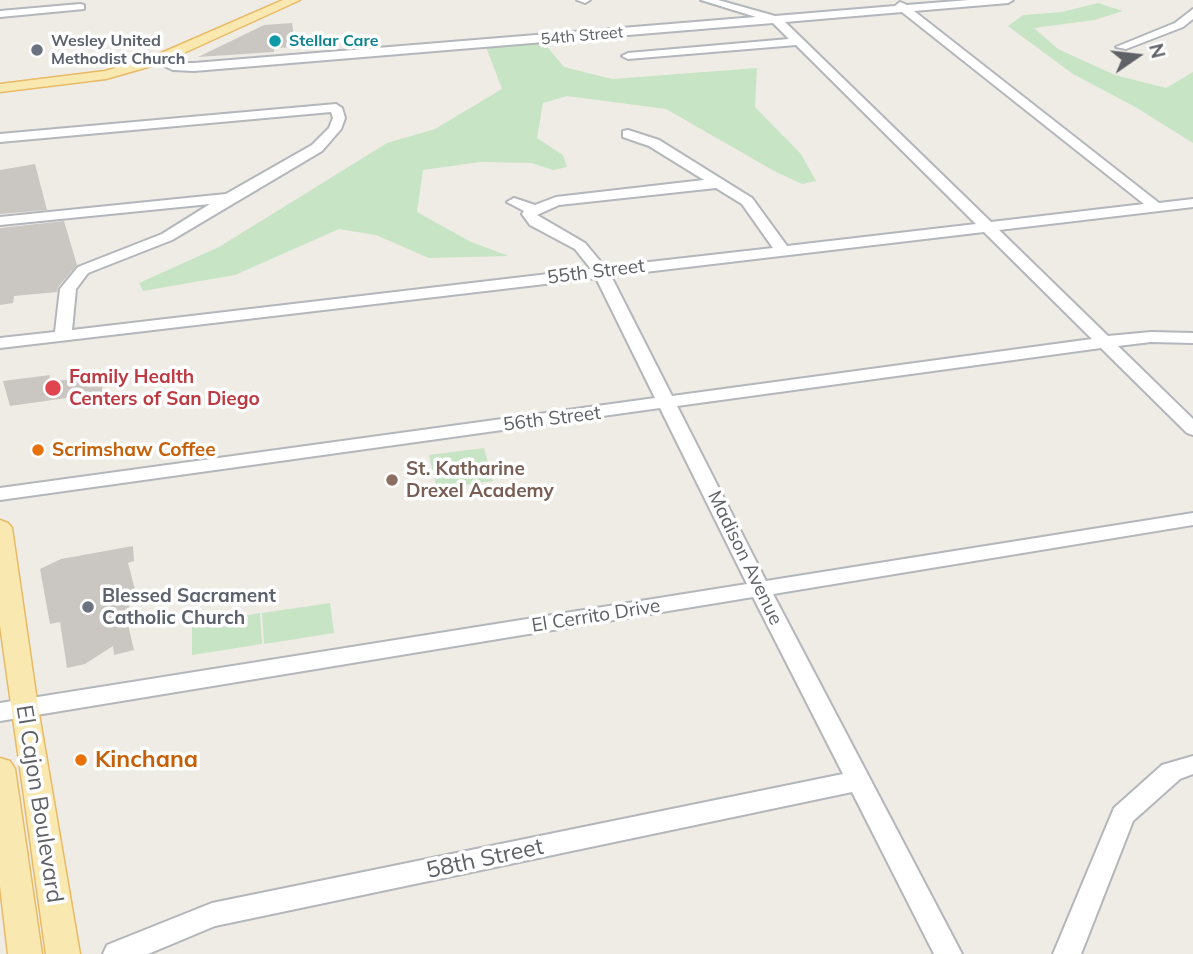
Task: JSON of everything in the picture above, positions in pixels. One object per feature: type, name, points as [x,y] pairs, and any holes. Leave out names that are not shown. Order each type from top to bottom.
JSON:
[{"type":"main road","points":[[0,88],[106,75],[157,60],[294,0]]},
{"type":"main road","name":"El Cajon Boulevard","points":[[0,528],[12,710],[55,903],[63,954]]},
{"type":"main road","name":"El Cajon Boulevard","points":[[0,769],[10,912],[24,954]]},
{"type":"street","points":[[706,0],[777,20],[1193,429]]},
{"type":"street","points":[[894,0],[1156,207]]},
{"type":"street","name":"54th Street","points":[[157,60],[173,66],[194,68],[1008,0]]},
{"type":"street","points":[[1122,47],[1187,20],[1193,11],[1187,0]]},
{"type":"street","points":[[0,14],[80,8]]},
{"type":"street","points":[[628,56],[800,41]]},
{"type":"street","points":[[0,138],[336,108],[339,118],[329,138],[317,148],[167,237],[83,270],[68,289],[63,336]]},
{"type":"street","points":[[628,134],[654,143],[747,201],[782,250]]},
{"type":"street","points":[[514,202],[536,210],[556,201],[719,183]]},
{"type":"street","points":[[0,221],[229,198]]},
{"type":"street","name":"55th Street","points":[[0,343],[1193,203]]},
{"type":"street","name":"Madison Avenue","points":[[536,210],[529,214],[536,222],[580,246],[601,272],[948,954]]},
{"type":"street","name":"56th Street","points":[[0,494],[1104,342],[1151,337],[1193,338]]},
{"type":"street","name":"El Cerrito Drive","points":[[12,710],[1193,519]]},
{"type":"street","points":[[1067,954],[1123,815],[1171,772],[1193,765]]},
{"type":"street","name":"58th Street","points":[[117,954],[212,915],[858,781]]},
{"type":"street","points":[[10,912],[55,903]]},
{"type":"green space","points":[[1098,3],[1123,11],[1094,20],[1034,28],[1058,49],[1115,75],[1166,88],[1193,72],[1193,143],[1137,108],[1073,74],[1008,26],[1023,15],[1062,12]]},
{"type":"green space","points":[[544,43],[564,67],[612,79],[757,68],[755,107],[801,154],[816,181],[802,184],[776,172],[666,109],[567,96],[543,103],[537,138],[563,155],[567,167],[553,170],[531,163],[480,162],[423,170],[417,212],[471,242],[509,256],[429,258],[376,235],[339,229],[235,275],[143,291],[139,283],[219,247],[387,143],[435,129],[502,89],[486,47]]},
{"type":"green space","points":[[484,448],[493,481],[437,489],[429,455]]},
{"type":"green space","points":[[330,603],[334,633],[264,644],[262,613]]},
{"type":"green space","points":[[260,613],[262,644],[192,655],[192,624]]},
{"type":"building","name":"Stellar Care","points":[[292,23],[296,47],[274,48],[274,52],[198,57],[264,25]]},
{"type":"building","points":[[35,164],[47,210],[0,214],[0,170]]},
{"type":"building","points":[[64,221],[77,265],[58,287],[57,292],[14,296],[13,303],[0,305],[0,228]]},
{"type":"building","name":"Family Health Centers of San Diego","points":[[50,375],[49,382],[103,375],[102,393],[10,406],[3,381]]},
{"type":"building","name":"Blessed Sacrament Catholic Church","points":[[133,546],[134,561],[128,563],[138,601],[128,604],[131,610],[125,612],[134,650],[114,655],[113,646],[85,664],[67,668],[60,622],[50,624],[40,569],[61,559]]},
{"type":"place","name":"Stellar Care","points":[[275,41]]},
{"type":"place","name":"Wesley United Methodist Church","points":[[37,50]]},
{"type":"place","name":"Family Health Centers of San Diego","points":[[53,388]]},
{"type":"place","name":"Scrimshaw Coffee","points":[[38,450]]},
{"type":"place","name":"St. Katharine Drexel Academy","points":[[392,480]]},
{"type":"place","name":"Blessed Sacrament Catholic Church","points":[[88,607]]},
{"type":"place","name":"Kinchana","points":[[81,760]]}]
